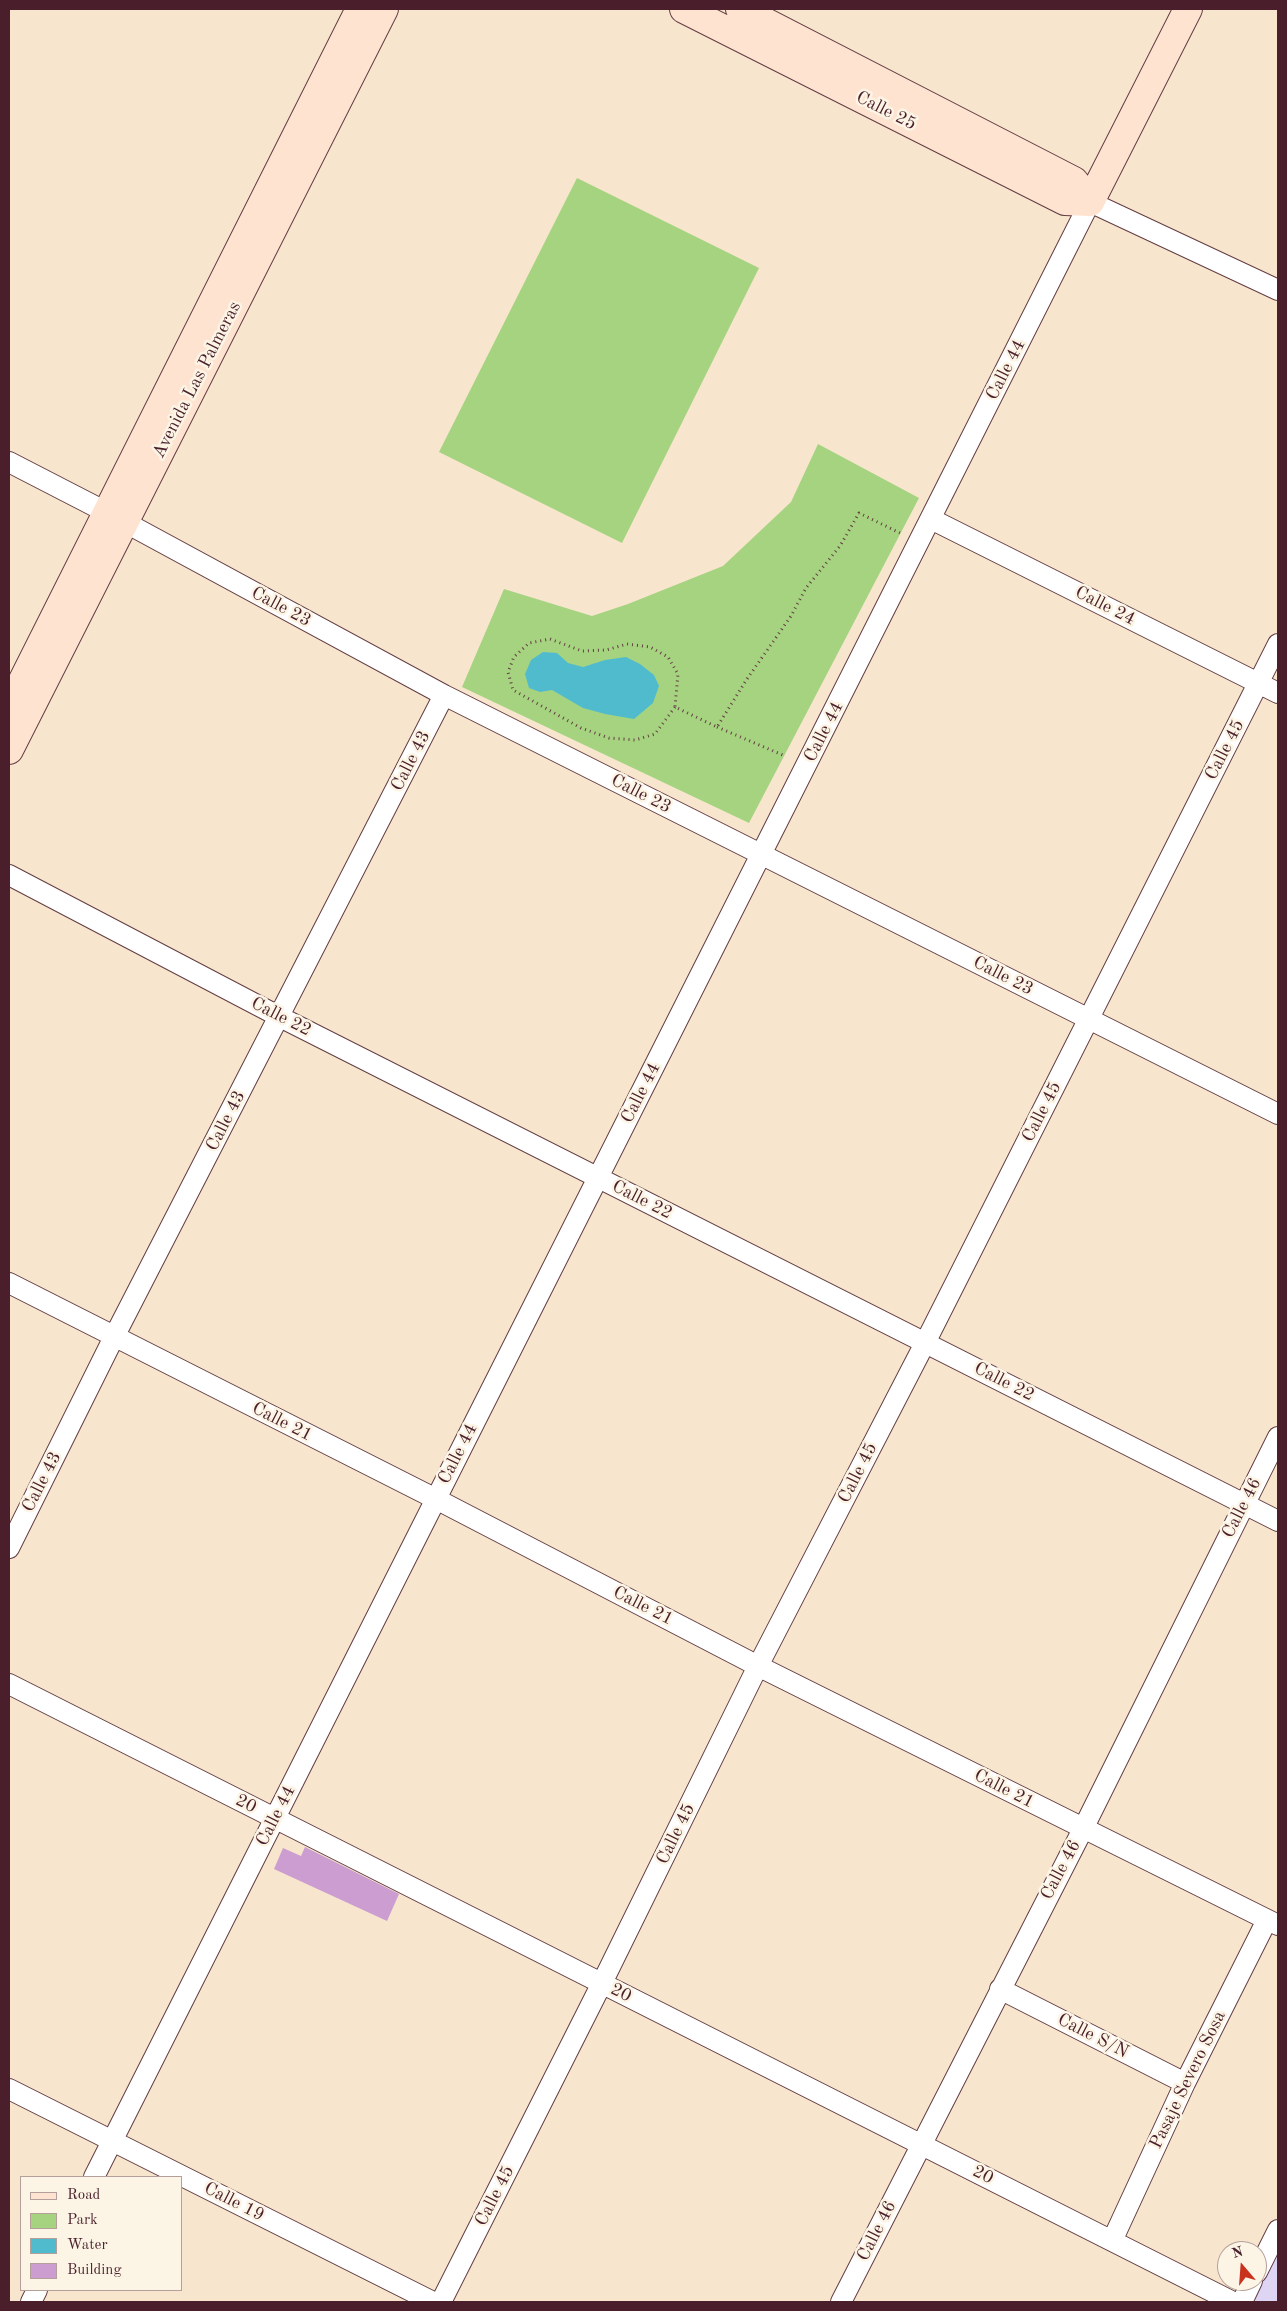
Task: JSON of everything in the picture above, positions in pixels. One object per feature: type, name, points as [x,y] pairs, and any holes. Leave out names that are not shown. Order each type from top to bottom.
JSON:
[{"type":"main road","name":"Avenida Las Palmeras","points":[[9,750],[115,517],[360,9]]},
{"type":"main road","name":"Avenida Las Palmeras","points":[[9,708],[115,517],[384,9]]},
{"type":"main road","name":"Calle 25","points":[[684,9],[1065,201],[1090,202]]},
{"type":"main road","name":"Calle 25","points":[[740,9],[1074,181],[1090,202]]},
{"type":"main road","name":"Calle 44","points":[[1090,202],[1188,9]]},
{"type":"street","name":"Calle 25","points":[[1090,202],[1278,290]]},
{"type":"street","name":"Calle 44","points":[[94,2176],[1090,202]]},
{"type":"street","name":"Calle 23","points":[[9,462],[115,517],[444,695],[1278,1114]]},
{"type":"street","name":"Calle 24","points":[[931,519],[1278,694]]},
{"type":"street","name":"Calle 45","points":[[441,2302],[602,1983],[758,1666],[925,1343],[1278,644]]},
{"type":"street","name":"Calle 43","points":[[9,1548],[114,1337],[444,695]]},
{"type":"street","name":"Calle 22","points":[[9,874],[280,1017],[1278,1521]]},
{"type":"street","name":"Calle 21","points":[[9,1284],[436,1499],[758,1666],[1273,1923]]},
{"type":"street","name":"Calle 46","points":[[841,2302],[1083,1829],[1278,1437]]},
{"type":"street","name":"20","points":[[9,1684],[1233,2302]]},
{"type":"street","name":"Pasaje Severo Sosa","points":[[1112,2241],[1185,2083],[1273,1923]]},
{"type":"street","name":"Calle S/N","points":[[1000,1988],[1185,2083]]},
{"type":"street","name":"Calle 19","points":[[9,2088],[182,2176]]},
{"type":"street","name":"Calle 19","points":[[182,2176],[433,2302]]},
{"type":"street","points":[[1267,2252],[1278,2230]]},
{"type":"path","points":[[717,727],[747,678],[791,616],[806,588],[840,546],[860,513],[919,542]]},
{"type":"path","points":[[550,639],[582,651],[606,650],[627,644],[650,647],[668,658],[678,674],[675,707],[655,734],[636,740],[610,738],[581,728],[513,690],[508,672],[514,657],[529,643],[550,639]]},
{"type":"path","points":[[675,707],[785,756]]},
{"type":"shaded area","points":[[1278,2240],[1278,2302],[1247,2302],[1252,2291],[1267,2291],[1267,2262]]},
{"type":"green space","points":[[577,178],[759,268],[622,543],[439,452]]},
{"type":"green space","points":[[818,444],[919,498],[749,823],[462,687],[504,589],[592,616],[628,604],[723,566],[791,502]]},
{"type":"water","points":[[543,652],[557,653],[568,663],[583,667],[605,660],[626,657],[640,664],[654,675],[659,686],[653,703],[634,719],[583,708],[552,690],[540,692],[529,688],[525,674],[531,660]]},
{"type":"building","points":[[305,1847],[399,1894],[387,1921],[274,1869],[283,1848],[301,1856]]}]
